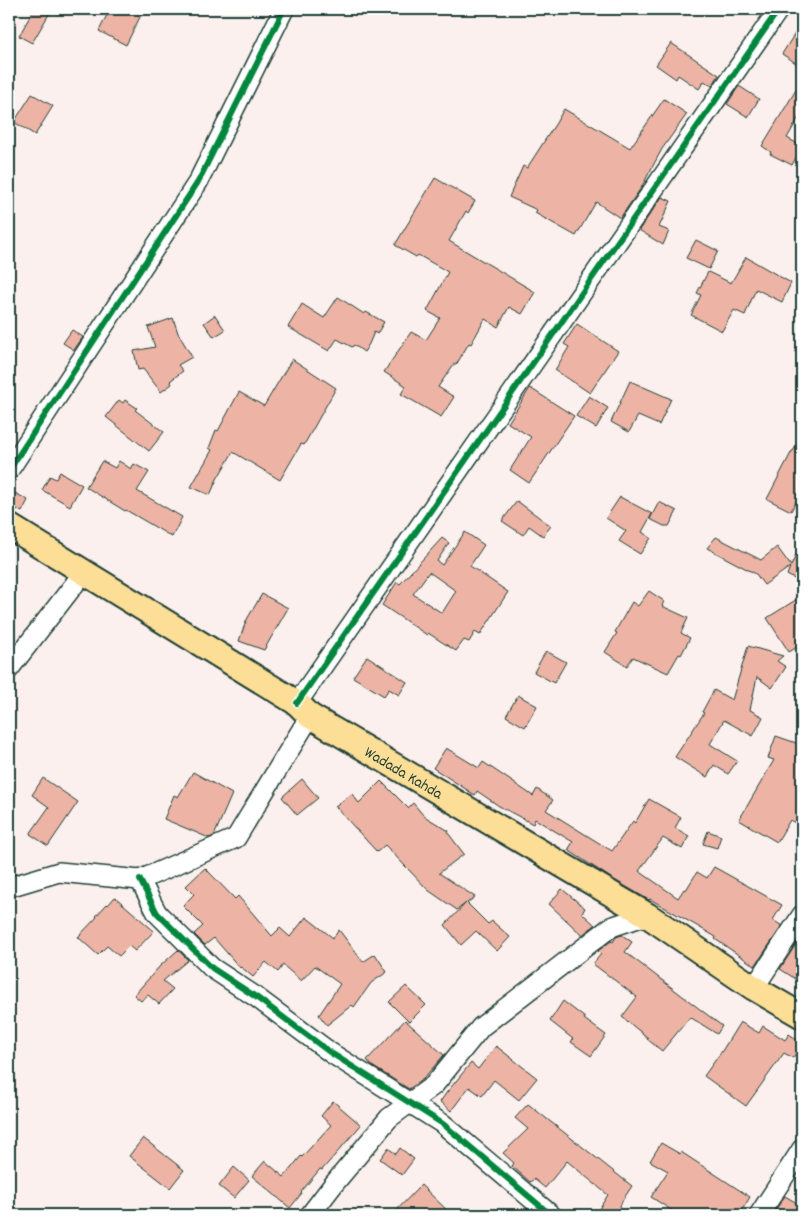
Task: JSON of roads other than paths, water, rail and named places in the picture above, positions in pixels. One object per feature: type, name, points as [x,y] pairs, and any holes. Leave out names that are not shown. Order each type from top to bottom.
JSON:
[{"type":"main road","name":"Wadada Kahda","points":[[9,526],[304,710],[647,915],[754,988],[802,1016]]},
{"type":"street","points":[[9,470],[198,182],[284,9]]},
{"type":"street","points":[[9,887],[59,872],[140,880],[236,838],[304,710],[780,9]]},
{"type":"street","points":[[9,669],[84,572]]},
{"type":"street","points":[[140,880],[157,914],[212,968],[256,997],[331,1053],[443,1124],[551,1215]]},
{"type":"street","points":[[312,1215],[333,1184],[390,1118],[434,1085],[481,1027],[611,927],[647,915]]},
{"type":"street","points":[[754,988],[802,915]]},
{"type":"street","points":[[758,1215],[802,1149]]}]
